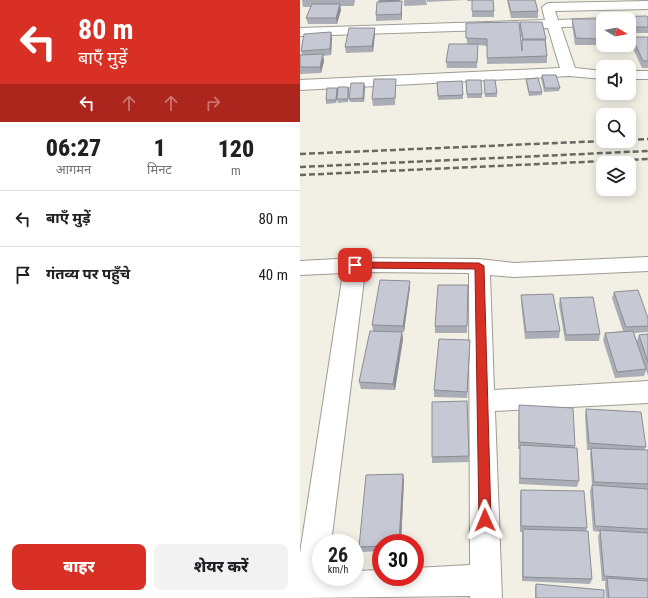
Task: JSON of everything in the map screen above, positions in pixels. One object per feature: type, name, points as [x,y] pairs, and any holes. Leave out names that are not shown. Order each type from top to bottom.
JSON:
[{"type":"street","points":[[569,72],[546,3],[648,5]]},
{"type":"street","points":[[300,32],[596,22]]},
{"type":"street","points":[[300,85],[569,72],[596,74]]},
{"type":"street","points":[[636,76],[648,75]]},
{"type":"street","points":[[300,268],[355,265],[479,266],[514,270],[648,264]]},
{"type":"street","points":[[355,265],[305,590],[486,589],[479,266]]},
{"type":"street","points":[[483,401],[648,392]]},
{"type":"building","points":[[379,0],[400,0],[379,1]]},
{"type":"building","points":[[472,0],[493,0],[494,11],[472,11]]},
{"type":"building","points":[[508,0],[535,0],[538,11],[511,12]]},
{"type":"building","points":[[402,1],[401,14],[376,15],[377,2]]},
{"type":"building","points":[[312,4],[340,4],[336,18],[306,18]]},
{"type":"building","points":[[636,16],[647,16],[648,27],[636,27]]},
{"type":"building","points":[[572,19],[596,19],[596,39],[576,38]]},
{"type":"building","points":[[519,22],[522,51],[522,40],[545,40],[547,56],[487,58],[487,39],[466,38],[466,23]]},
{"type":"building","points":[[520,22],[542,22],[546,39],[523,39]]},
{"type":"building","points":[[349,28],[375,28],[372,46],[345,47]]},
{"type":"building","points":[[331,32],[330,49],[301,51],[304,34]]},
{"type":"building","points":[[636,37],[648,37],[648,61],[643,61],[636,46]]},
{"type":"building","points":[[449,44],[478,44],[477,62],[446,62]]},
{"type":"building","points":[[323,54],[320,67],[300,67],[300,55]]},
{"type":"building","points":[[542,75],[556,75],[560,88],[545,88]]},
{"type":"building","points":[[538,78],[542,92],[529,92],[526,79]]},
{"type":"building","points":[[374,79],[396,79],[395,98],[372,99]]},
{"type":"building","points":[[466,80],[481,80],[482,94],[467,94]]},
{"type":"building","points":[[484,80],[495,80],[497,93],[485,94]]},
{"type":"building","points":[[462,81],[463,95],[438,96],[437,82]]},
{"type":"building","points":[[351,83],[364,83],[363,98],[349,99]]},
{"type":"building","points":[[338,87],[348,87],[348,99],[337,99]]},
{"type":"building","points":[[327,88],[337,88],[336,100],[326,100]]},
{"type":"building","points":[[380,280],[410,281],[403,326],[372,325]]},
{"type":"building","points":[[438,285],[468,285],[467,326],[435,326]]},
{"type":"building","points":[[638,290],[648,318],[648,326],[626,327],[614,292]]},
{"type":"building","points":[[553,294],[560,331],[526,332],[521,295]]},
{"type":"building","points":[[593,297],[600,334],[566,335],[560,298]]},
{"type":"building","points":[[370,331],[402,332],[393,384],[359,382]]},
{"type":"building","points":[[633,331],[646,369],[617,372],[605,333]]},
{"type":"building","points":[[648,334],[648,362],[639,335]]},
{"type":"building","points":[[439,339],[470,340],[467,392],[434,390]]},
{"type":"building","points":[[467,401],[469,456],[432,457],[432,402]]},
{"type":"building","points":[[519,405],[573,408],[575,446],[519,442]]},
{"type":"building","points":[[586,409],[641,412],[646,447],[589,443]]},
{"type":"building","points":[[520,445],[577,448],[579,481],[520,478]]},
{"type":"building","points":[[591,448],[648,450],[648,484],[594,482]]},
{"type":"building","points":[[403,474],[400,534],[372,534],[372,546],[364,547],[364,534],[360,534],[366,475]]},
{"type":"building","points":[[592,485],[648,489],[648,529],[595,526]]},
{"type":"building","points":[[521,490],[584,491],[587,528],[521,526]]},
{"type":"building","points":[[523,529],[588,531],[592,579],[523,577]]},
{"type":"building","points":[[600,530],[648,533],[648,579],[604,576]]},
{"type":"building","points":[[607,578],[648,581],[648,598],[609,598]]},
{"type":"building","points":[[536,584],[604,590],[604,598],[536,598]]},
{"type":"railway","points":[[636,140],[648,139]]},
{"type":"railway","points":[[300,154],[596,141]]},
{"type":"railway","points":[[300,167],[648,151]]},
{"type":"railway","points":[[300,175],[648,159]]},
{"type":"route","points":[[355,265],[479,266],[485,520]]}]
